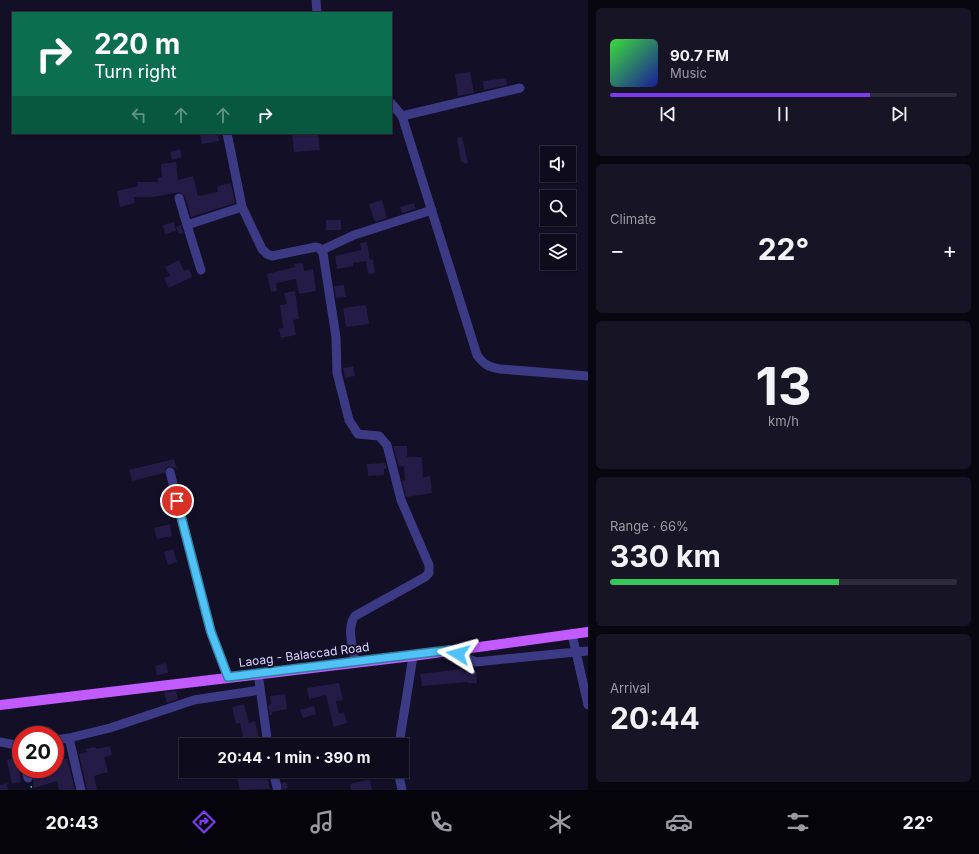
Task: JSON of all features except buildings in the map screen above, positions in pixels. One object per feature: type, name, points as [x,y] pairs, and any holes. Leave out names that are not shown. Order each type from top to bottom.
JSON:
[{"type":"main road","name":"Laoag - Balaccad Road","points":[[0,705],[355,661],[413,656],[588,632]]},
{"type":"street","points":[[316,0],[317,12]]},
{"type":"street","points":[[402,116],[520,88]]},
{"type":"street","points":[[392,104],[402,116],[477,355],[482,363],[488,367],[500,370],[588,376]]},
{"type":"street","points":[[226,134],[242,207],[262,249],[267,254],[272,256],[316,247],[322,250]]},
{"type":"street","points":[[179,198],[201,270]]},
{"type":"street","points":[[187,225],[242,207]]},
{"type":"street","points":[[322,250],[354,235],[432,210]]},
{"type":"street","points":[[322,250],[336,337],[337,373],[350,420],[358,434],[379,436],[387,445],[402,500],[429,566],[429,573],[425,577],[355,616],[350,628],[355,661]]},
{"type":"street","points":[[170,472],[211,632],[228,677]]},
{"type":"street","points":[[572,634],[585,680],[588,705]]},
{"type":"street","points":[[450,650],[476,662],[588,651]]},
{"type":"street","points":[[400,738],[413,656]]},
{"type":"street","points":[[258,673],[267,738]]},
{"type":"street","points":[[64,739],[110,728],[187,702],[260,690]]},
{"type":"street","points":[[69,738],[81,790]]},
{"type":"street","points":[[0,742],[12,745]]},
{"type":"street","points":[[275,778],[277,787]]},
{"type":"street","points":[[399,778],[402,790]]},
{"type":"route","points":[[177,501],[211,632],[222,665],[228,677],[355,661],[413,656],[450,650],[458,654]]}]
